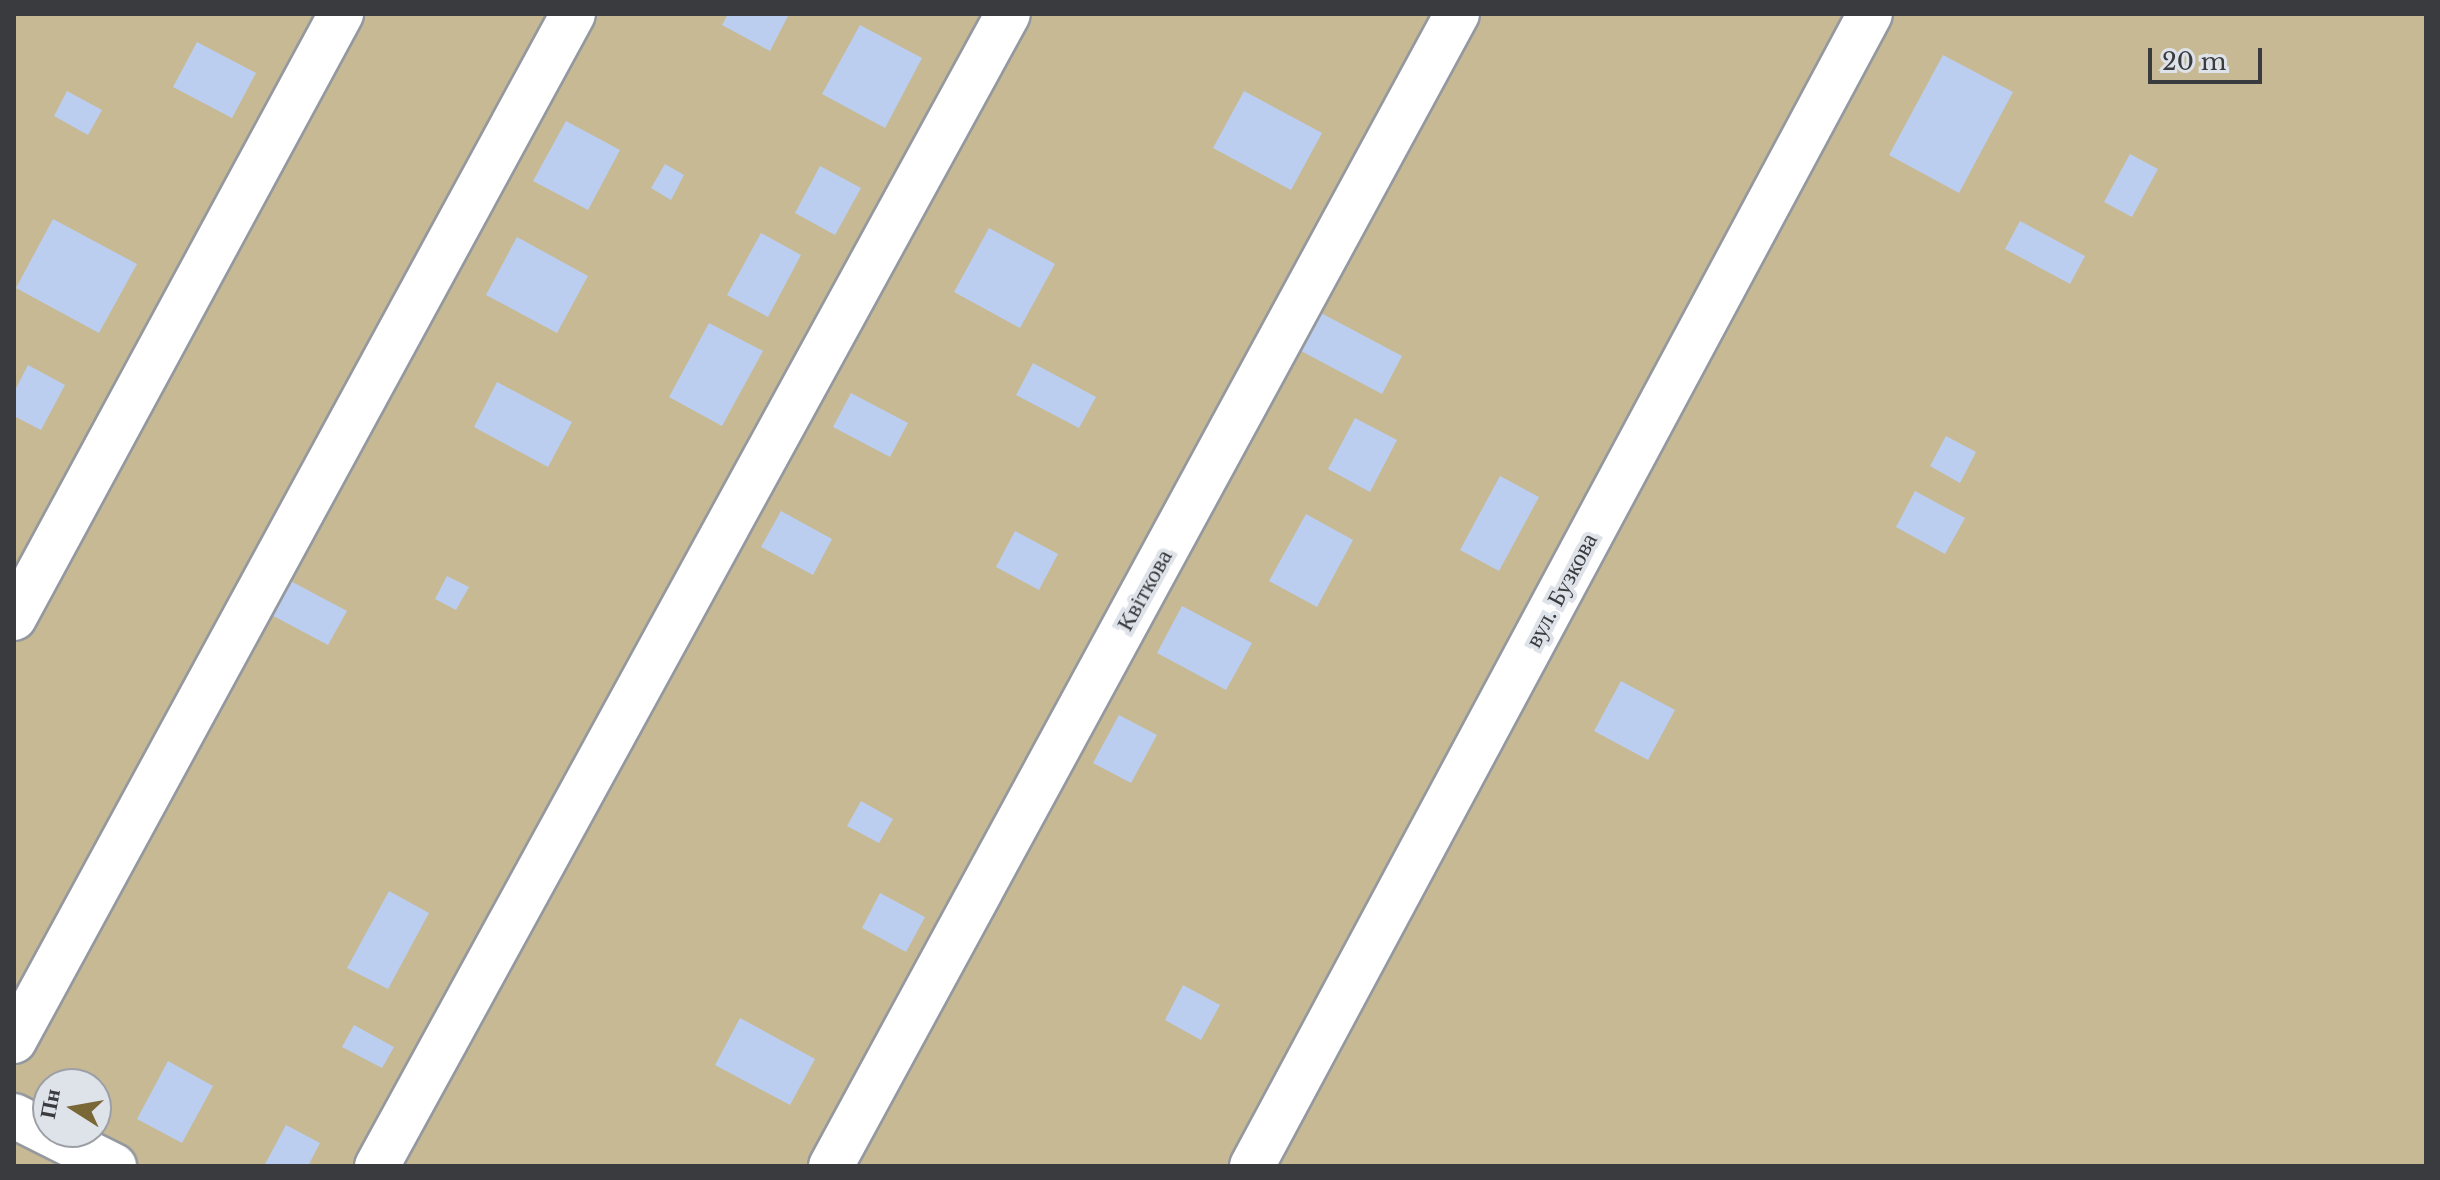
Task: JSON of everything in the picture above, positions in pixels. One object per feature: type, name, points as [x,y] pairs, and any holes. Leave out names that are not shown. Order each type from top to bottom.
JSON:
[{"type":"street","points":[[14,618],[341,14]]},
{"type":"street","points":[[14,1041],[573,14]]},
{"type":"street","points":[[377,1166],[1008,14]]},
{"type":"street","name":"Квіткова","points":[[831,1166],[1457,14]]},
{"type":"street","name":"вул. Бузкова","points":[[1252,1166],[1870,14]]},
{"type":"street","points":[[14,1116],[114,1166]]},
{"type":"shaded area","points":[[14,14],[2426,14],[2426,1166],[14,1166]]},
{"type":"building","points":[[728,14],[789,14],[770,51],[722,25]]},
{"type":"building","points":[[860,25],[922,58],[885,128],[822,94]]},
{"type":"building","points":[[197,42],[256,73],[232,118],[173,87]]},
{"type":"building","points":[[1943,55],[2013,92],[1959,193],[1889,155]]},
{"type":"building","points":[[67,91],[102,110],[88,135],[54,116]]},
{"type":"building","points":[[1244,91],[1322,133],[1291,190],[1213,148]]},
{"type":"building","points":[[566,121],[620,150],[588,210],[533,181]]},
{"type":"building","points":[[2130,154],[2158,169],[2132,217],[2104,202]]},
{"type":"building","points":[[665,164],[684,175],[671,200],[651,188]]},
{"type":"building","points":[[820,166],[861,188],[835,235],[795,213]]},
{"type":"building","points":[[53,219],[137,264],[99,333],[16,288]]},
{"type":"building","points":[[2020,221],[2085,256],[2070,284],[2005,249]]},
{"type":"building","points":[[989,228],[1055,264],[1020,328],[954,292]]},
{"type":"building","points":[[761,233],[801,255],[768,317],[727,295]]},
{"type":"building","points":[[517,237],[588,276],[557,333],[486,295]]},
{"type":"building","points":[[1306,305],[1402,356],[1382,394],[1286,343]]},
{"type":"building","points":[[709,323],[763,351],[722,426],[669,397]]},
{"type":"building","points":[[1033,363],[1096,397],[1079,428],[1016,395]]},
{"type":"building","points":[[28,365],[65,385],[41,430],[14,416],[14,392]]},
{"type":"building","points":[[497,382],[572,422],[548,467],[474,427]]},
{"type":"building","points":[[851,393],[908,423],[890,457],[833,427]]},
{"type":"building","points":[[1355,418],[1397,440],[1370,492],[1328,469]]},
{"type":"building","points":[[1946,436],[1976,452],[1960,483],[1930,466]]},
{"type":"building","points":[[1500,476],[1539,497],[1499,571],[1460,550]]},
{"type":"building","points":[[1915,491],[1965,518],[1945,554],[1896,527]]},
{"type":"building","points":[[781,511],[832,539],[813,575],[761,547]]},
{"type":"building","points":[[1306,514],[1353,540],[1317,607],[1269,581]]},
{"type":"building","points":[[1015,531],[1058,554],[1039,590],[996,567]]},
{"type":"building","points":[[447,576],[469,587],[456,610],[435,599]]},
{"type":"building","points":[[283,577],[347,611],[328,645],[264,611]]},
{"type":"building","points":[[1182,606],[1252,643],[1226,690],[1157,653]]},
{"type":"building","points":[[1621,681],[1675,710],[1648,760],[1594,731]]},
{"type":"building","points":[[1119,715],[1157,735],[1131,783],[1093,763]]},
{"type":"building","points":[[861,801],[893,819],[879,843],[847,826]]},
{"type":"building","points":[[389,891],[429,913],[388,989],[347,968]]},
{"type":"building","points":[[880,893],[925,917],[906,952],[862,928]]},
{"type":"building","points":[[1183,985],[1220,1005],[1201,1040],[1165,1020]]},
{"type":"building","points":[[740,1018],[815,1059],[790,1105],[715,1065]]},
{"type":"building","points":[[354,1025],[394,1047],[382,1068],[342,1047]]},
{"type":"building","points":[[168,1061],[213,1086],[182,1143],[137,1119]]},
{"type":"building","points":[[286,1125],[320,1143],[308,1166],[264,1166]]}]
